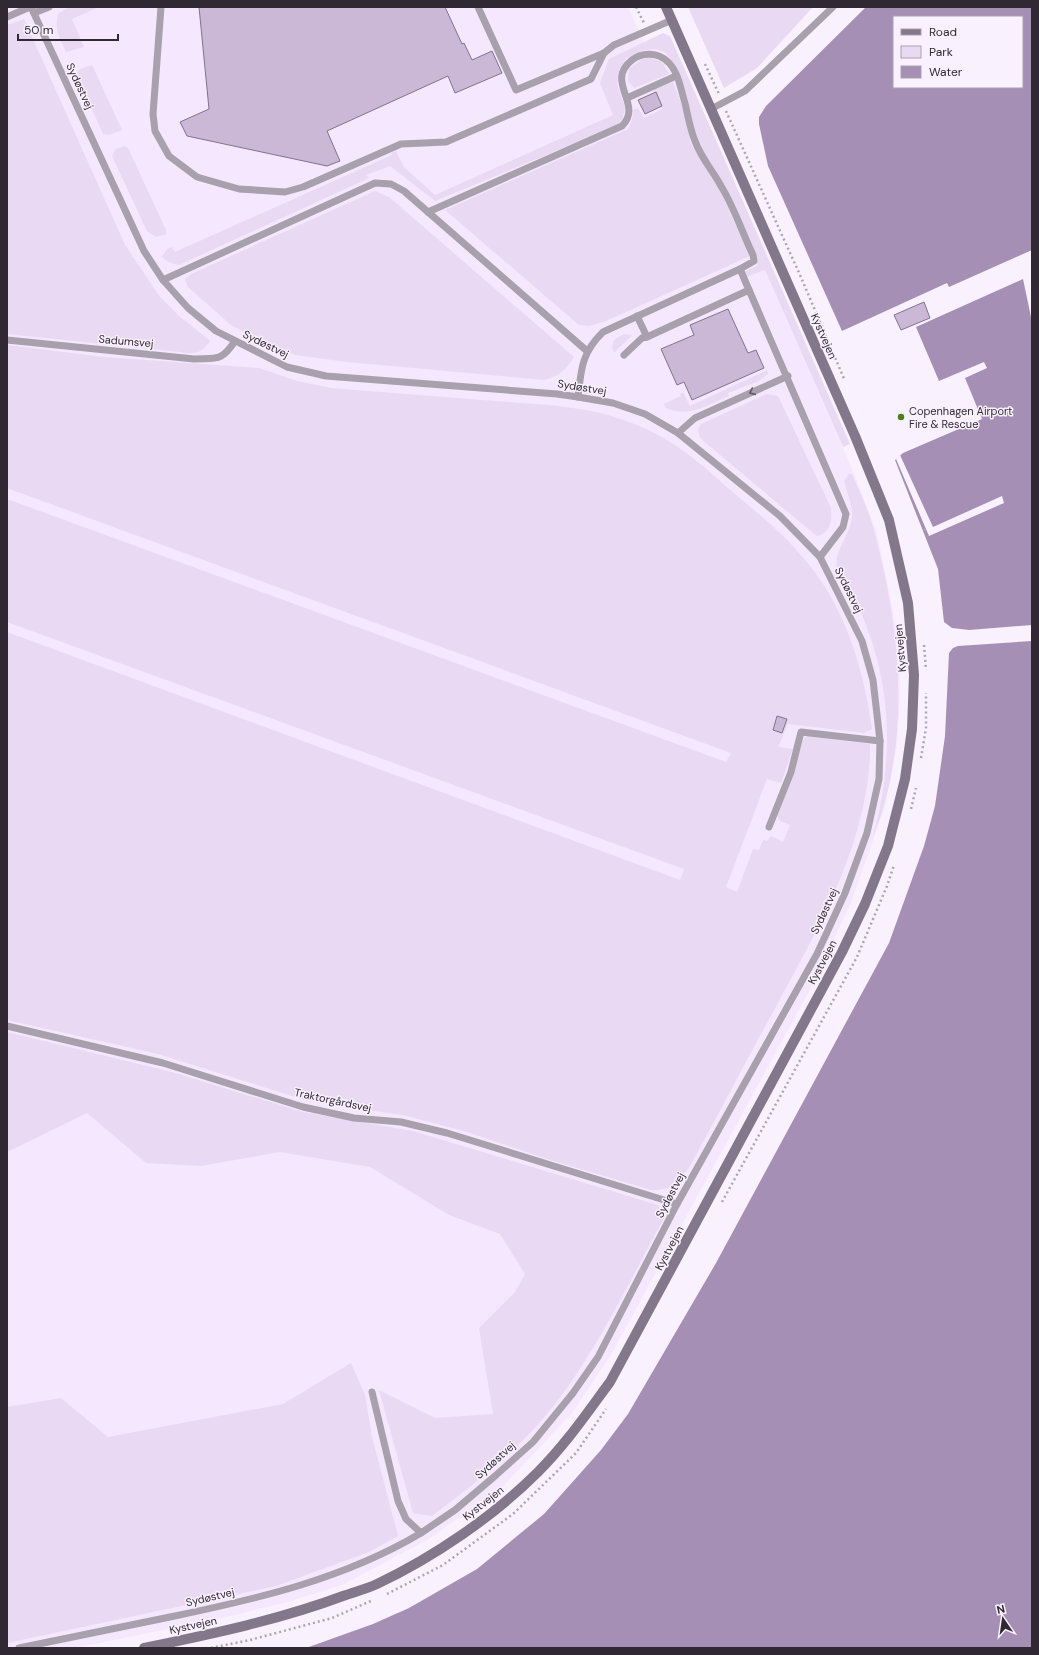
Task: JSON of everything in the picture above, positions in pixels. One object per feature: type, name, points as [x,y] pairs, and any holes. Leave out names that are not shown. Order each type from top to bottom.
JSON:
[{"type":"street","name":"Kystvejen","points":[[144,1648],[240,1627],[317,1606],[377,1584],[447,1544],[501,1506],[539,1471],[568,1439],[610,1382],[842,952],[865,904],[888,846],[905,779],[912,729],[914,675],[908,603],[890,520],[855,436],[666,7]]},
{"type":"lane","points":[[7,16],[32,9],[49,7]]},
{"type":"lane","points":[[161,7],[153,114],[153,125],[158,138],[169,156],[197,177],[239,189],[263,192],[285,192],[303,187],[401,144],[446,142],[591,79],[604,53]]},
{"type":"lane","points":[[478,7],[516,90],[604,53],[614,45],[672,20]]},
{"type":"lane","points":[[711,109],[723,104],[746,90],[833,7]]},
{"type":"lane","name":"Sydøstvej","points":[[19,1648],[282,1592],[340,1572],[402,1544],[421,1533],[455,1510],[533,1442],[573,1393],[598,1357],[677,1204],[817,954],[845,893],[867,833],[879,779],[880,741],[874,680],[862,641],[820,557],[780,516],[678,433],[638,412],[612,403],[578,397],[557,394],[326,376],[287,367],[216,331],[188,308],[163,280],[144,251],[32,9]]},
{"type":"lane","points":[[428,212],[622,126],[626,122],[630,112],[621,81],[626,66],[635,58],[646,54],[661,56],[673,68],[695,142],[722,187],[753,255],[754,261],[740,269],[604,332],[592,342],[587,351],[581,367],[578,397]]},
{"type":"lane","points":[[627,98],[676,76]]},
{"type":"lane","points":[[163,280],[375,183],[391,184],[404,192],[428,212],[587,351]]},
{"type":"lane","points":[[740,269],[788,376],[846,514],[843,527],[820,557]]},
{"type":"lane","points":[[624,355],[642,338],[749,290]]},
{"type":"lane","points":[[637,316],[647,337]]},
{"type":"lane","name":"Sadumsvej","points":[[7,340],[194,358],[220,358],[226,354],[235,341]]},
{"type":"lane","points":[[678,433],[695,418],[788,376]]},
{"type":"lane","points":[[769,827],[791,772],[801,732],[880,741]]},
{"type":"lane","name":"Traktorgårdsvej","points":[[7,1026],[163,1063],[303,1107],[354,1118],[401,1122],[447,1133],[677,1204]]},
{"type":"lane","points":[[372,1392],[398,1501],[406,1519],[421,1533]]},
{"type":"path","points":[[636,7],[647,30]]},
{"type":"path","points":[[723,104],[800,275],[845,382]]},
{"type":"path","points":[[924,643],[926,672]]},
{"type":"path","points":[[920,764],[926,728],[926,688]]},
{"type":"path","points":[[909,814],[916,785]]},
{"type":"path","points":[[719,1207],[856,957],[887,886],[897,858]]},
{"type":"path","points":[[385,1594],[443,1565],[513,1514],[576,1454],[610,1404]]},
{"type":"path","points":[[211,1648],[250,1640],[332,1618],[378,1597]]},
{"type":"shaded area","points":[[7,7],[628,7],[644,43],[662,35],[852,469],[877,533],[898,637],[900,694],[897,744],[885,806],[851,903],[813,984],[612,1353],[572,1413],[504,1485],[429,1539],[344,1584],[291,1601],[226,1617],[75,1648],[7,1648]]},
{"type":"green space","points":[[69,7],[99,7],[72,19],[84,47],[66,52],[58,34],[57,19],[58,14]]},
{"type":"green space","points":[[688,7],[813,7],[757,68],[724,88]]},
{"type":"green space","points":[[24,19],[125,245],[160,297],[179,316],[210,341],[201,351],[185,353],[7,334],[7,25]]},
{"type":"green space","points":[[663,33],[670,36],[850,444],[843,447],[765,270],[746,277],[744,272],[758,265],[738,215],[697,143],[688,99],[672,62],[666,53],[656,49],[644,50],[627,58],[619,70],[617,84],[625,108],[622,121],[614,127],[435,201],[390,166],[366,175],[369,178],[179,265],[168,262],[162,257],[167,249],[172,247],[175,252],[392,155],[391,153],[396,151],[404,167],[435,195],[613,115],[600,83],[609,59]]},
{"type":"green space","points":[[651,58],[662,62],[669,74],[634,88],[628,81],[629,69],[642,59]]},
{"type":"green space","points":[[92,65],[122,130],[109,135],[103,134],[76,73],[80,69]]},
{"type":"green space","points":[[673,82],[683,108],[691,144],[720,190],[750,256],[606,321],[589,326],[579,325],[445,210],[628,129],[632,120],[633,110],[638,108],[644,118],[662,109],[653,90]]},
{"type":"green space","points":[[125,146],[128,148],[166,230],[166,234],[156,237],[147,231],[112,156],[116,149]]},
{"type":"green space","points":[[375,191],[389,197],[574,357],[565,369],[559,374],[545,380],[347,362],[295,355],[262,341],[231,325],[188,287],[185,279],[191,274]]},
{"type":"green space","points":[[624,334],[632,335],[614,353],[612,347],[614,340]]},
{"type":"green space","points":[[7,345],[104,357],[259,368],[297,381],[331,388],[552,405],[608,415],[648,430],[678,447],[708,470],[756,512],[800,554],[829,593],[840,614],[857,658],[872,729],[864,733],[788,724],[778,747],[793,749],[781,783],[767,779],[726,887],[737,892],[753,849],[759,850],[763,840],[767,841],[771,836],[783,842],[790,825],[780,821],[777,815],[804,738],[808,736],[870,744],[868,779],[861,814],[851,849],[823,916],[807,949],[690,1166],[678,1181],[665,1189],[651,1190],[547,1159],[467,1132],[407,1116],[308,1101],[158,1054],[7,1020],[7,632],[680,880],[684,869],[7,622],[7,499],[726,762],[731,753],[7,488]]},
{"type":"green space","points":[[767,370],[768,374],[759,381],[728,393],[729,396],[698,409],[683,412],[675,411],[666,408],[664,404],[681,396],[680,394],[683,392],[690,406]]},
{"type":"green space","points":[[767,394],[778,396],[831,508],[831,521],[828,529],[817,536],[700,438],[698,430],[701,424]]},
{"type":"green space","points":[[849,474],[852,474],[873,526],[884,571],[896,648],[898,687],[897,726],[893,765],[885,802],[872,839],[884,785],[887,731],[885,704],[875,651],[860,610],[837,568],[838,555],[850,528],[852,514],[844,481]]},
{"type":"green space","points":[[7,1032],[172,1072],[303,1112],[413,1131],[658,1205],[664,1218],[618,1305],[593,1348],[552,1408],[504,1458],[469,1488],[432,1516],[413,1513],[379,1390],[435,1418],[493,1414],[479,1328],[515,1292],[525,1274],[500,1234],[449,1215],[370,1167],[280,1152],[201,1166],[146,1163],[87,1113],[7,1152]]},
{"type":"green space","points":[[351,1363],[365,1395],[372,1437],[398,1536],[369,1552],[276,1586],[7,1643],[7,1407],[61,1398],[108,1437],[283,1404]]},
{"type":"water","points":[[866,7],[1032,7],[1032,250],[949,287],[947,283],[842,331],[768,166],[759,124],[759,117],[766,106]]},
{"type":"water","points":[[1023,279],[1032,322],[1032,625],[969,630],[952,628],[944,622],[938,569],[895,460],[903,453],[982,419],[965,378],[987,368],[984,362],[939,381],[916,327]]},
{"type":"water","points":[[1032,641],[1032,1648],[306,1648],[373,1624],[409,1608],[477,1569],[544,1514],[601,1450],[628,1414],[716,1263],[889,943],[924,846],[935,806],[945,736],[949,653],[953,648],[958,646]]},
{"type":"pier","points":[[900,455],[933,527],[1002,496],[1004,503],[929,536],[896,459]]},
{"type":"building","points":[[199,7],[445,7],[462,44],[464,43],[472,60],[492,51],[502,73],[455,93],[448,76],[327,131],[340,161],[327,166],[187,136],[180,122],[209,109]]},
{"type":"building","points":[[656,92],[662,106],[645,114],[638,100]]},
{"type":"building","points":[[924,302],[930,318],[901,330],[894,315]]},
{"type":"building","points":[[728,309],[748,353],[756,350],[764,368],[692,400],[684,382],[677,385],[661,349],[694,335],[690,325]]},
{"type":"building","points":[[777,716],[787,719],[782,733],[773,730]]},
{"type":"place","name":"Copenhagen Airport Fire & Rescue","points":[[901,417]]}]
